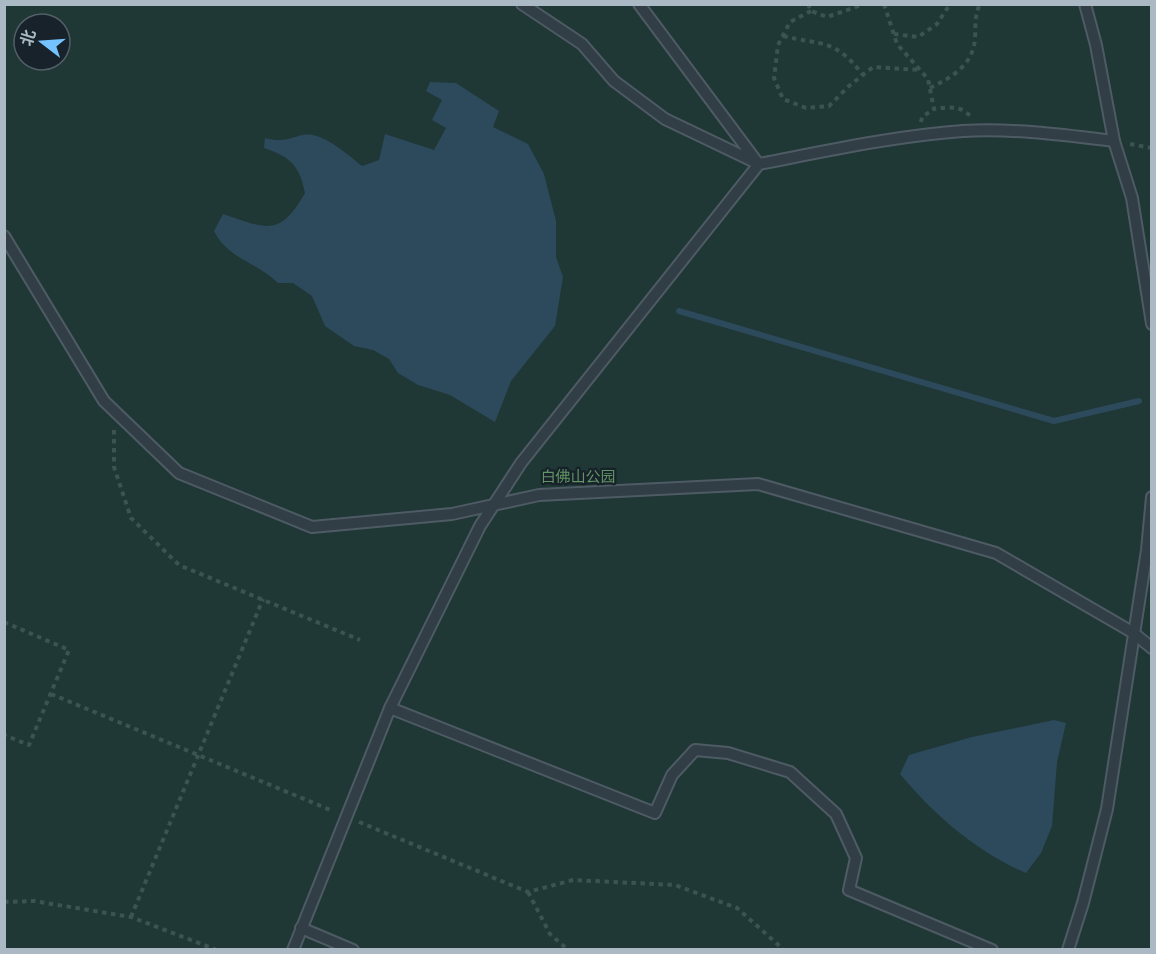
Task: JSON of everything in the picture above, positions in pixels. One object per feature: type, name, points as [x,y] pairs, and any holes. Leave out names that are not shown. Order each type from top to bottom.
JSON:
[{"type":"lane","points":[[522,4],[582,44],[614,81],[665,119],[759,164],[876,141],[982,132],[1047,133],[1114,141]]},
{"type":"lane","points":[[639,4],[759,164]]},
{"type":"lane","points":[[1085,4],[1096,45],[1114,141],[1131,198],[1152,324]]},
{"type":"lane","points":[[292,950],[390,708],[431,622],[494,505],[521,463],[759,164]]},
{"type":"lane","points":[[4,236],[67,344],[104,401],[179,473],[312,527],[452,514],[539,495],[758,484],[996,553],[1134,634],[1152,648]]},
{"type":"lane","points":[[1068,950],[1083,903],[1107,809],[1152,497]]},
{"type":"lane","points":[[390,708],[655,813],[672,775],[695,750],[728,753],[790,772],[836,814],[856,858],[849,890],[992,950]]},
{"type":"lane","points":[[301,928],[353,950]]},
{"type":"path","points":[[808,4],[811,11],[827,17],[864,4]]},
{"type":"path","points":[[884,4],[897,44],[928,79],[934,109],[953,107],[966,111],[982,132]]},
{"type":"path","points":[[894,34],[918,37],[937,24],[950,4]]},
{"type":"path","points":[[930,88],[958,73],[971,56],[975,39],[974,18],[980,4]]},
{"type":"path","points":[[811,11],[790,22],[778,45],[774,78],[783,99],[806,108],[829,106],[873,67],[919,70]]},
{"type":"path","points":[[783,36],[827,43],[846,54],[863,75]]},
{"type":"path","points":[[114,411],[114,467],[131,518],[178,565],[360,640]]},
{"type":"path","points":[[131,917],[263,600]]},
{"type":"path","points":[[4,622],[69,650],[29,745],[4,735]]},
{"type":"path","points":[[51,694],[528,892],[573,880],[675,885],[736,908],[783,950]]},
{"type":"path","points":[[528,892],[550,934],[568,950]]},
{"type":"path","points":[[4,902],[34,902],[131,917],[217,950]]},
{"type":"green space","name":"白佛山公园","points":[[5,5],[1151,5],[1151,949],[5,949]]},
{"type":"water","points":[[430,82],[456,83],[499,111],[493,127],[528,144],[544,174],[556,221],[556,257],[563,277],[555,326],[511,381],[495,422],[450,395],[418,385],[398,373],[389,359],[373,350],[354,346],[325,326],[312,296],[293,283],[278,283],[227,248],[214,231],[223,214],[262,226],[280,223],[288,217],[305,193],[296,168],[281,155],[264,148],[265,138],[280,140],[302,135],[320,137],[345,152],[362,166],[379,160],[385,134],[434,150],[446,128],[432,120],[442,100],[426,91]]},
{"type":"water","points":[[1054,720],[1066,723],[1057,762],[1052,826],[1041,853],[1026,873],[990,854],[957,831],[927,804],[900,774],[909,755],[972,737]]},
{"type":"waterway","points":[[679,311],[1054,421],[1139,401]]}]
